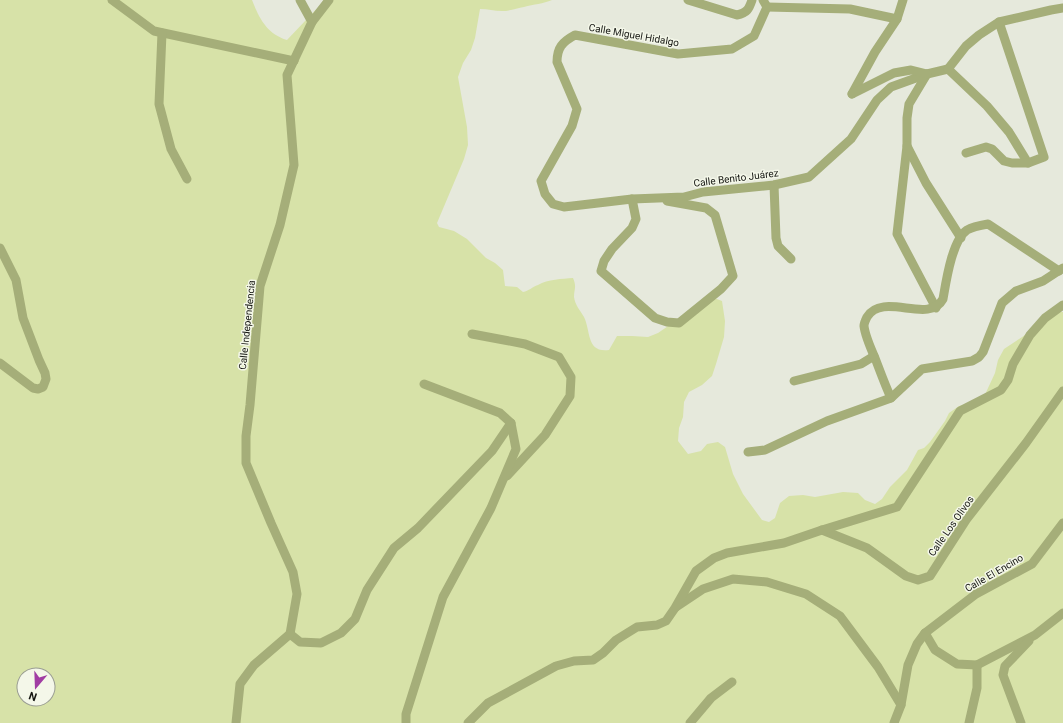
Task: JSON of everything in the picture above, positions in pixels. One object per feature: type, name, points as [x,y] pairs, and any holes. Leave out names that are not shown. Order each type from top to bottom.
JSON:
[{"type":"street","points":[[112,0],[154,31],[294,61]]},
{"type":"street","points":[[300,0],[312,22]]},
{"type":"street","name":"Calle Independencia","points":[[290,634],[297,594],[293,572],[246,464],[246,436],[260,286],[280,225],[294,166],[287,75],[312,22],[329,0]]},
{"type":"street","points":[[688,0],[737,15],[744,14],[749,8],[752,0]]},
{"type":"street","points":[[903,0],[897,18],[875,52],[852,94],[894,73],[911,70],[927,74],[909,104],[907,118],[907,146],[897,234],[936,308]]},
{"type":"street","points":[[765,4],[850,9],[897,18]]},
{"type":"street","name":"Calle Miguel Hidalgo","points":[[632,199],[564,207],[553,204],[545,194],[541,181],[572,126],[577,109],[557,62],[557,55],[564,41],[574,35],[678,54],[732,49],[754,36],[765,4]]},
{"type":"street","points":[[1028,162],[1009,132],[987,106],[948,69],[966,46],[979,35],[999,22],[1063,8]]},
{"type":"street","points":[[966,153],[986,147],[992,149],[1004,161],[1012,164],[1028,162],[1044,157],[999,22]]},
{"type":"street","points":[[162,32],[159,104],[171,149],[187,179]]},
{"type":"street","name":"Calle Benito Juárez","points":[[652,198],[684,196],[703,192],[774,185],[809,177],[851,139],[877,100],[891,87],[927,74],[948,69]]},
{"type":"street","points":[[907,146],[926,183],[960,238]]},
{"type":"street","points":[[774,185],[776,238],[778,246],[791,260]]},
{"type":"street","points":[[652,198],[706,208],[715,214],[733,276],[721,289],[679,323],[667,322],[655,318],[601,271],[604,261],[612,249],[632,228],[636,219],[632,199],[652,198]]},
{"type":"street","points":[[748,452],[765,450],[827,421],[891,398],[922,369],[972,361],[979,357],[983,352],[1002,303],[1016,291],[1044,281],[1061,269],[988,224],[967,230],[960,238],[950,262],[940,305],[936,308],[924,309],[883,306],[873,310],[866,318],[864,325],[870,347],[891,398]]},
{"type":"street","points":[[0,248],[16,280],[23,318],[45,373],[46,379],[43,387],[38,389],[33,388],[0,363]]},
{"type":"street","points":[[468,723],[488,703],[556,666],[574,661],[593,660],[603,653],[616,640],[637,628],[657,625],[666,621],[696,571],[714,558],[727,553],[784,543],[897,507],[960,411],[1001,390],[1008,380],[1013,364],[1030,335],[1045,318],[1063,305]]},
{"type":"street","points":[[472,334],[525,344],[559,357],[571,377],[570,396],[545,435],[502,481]]},
{"type":"street","points":[[794,381],[861,364],[874,356]]},
{"type":"street","points":[[406,723],[406,714],[443,597],[491,508],[516,449],[511,423],[500,413],[424,384]]},
{"type":"street","name":"Calle Los Olivos","points":[[822,530],[867,548],[906,576],[918,580],[930,576],[966,520],[1026,443],[1063,391]]},
{"type":"street","points":[[236,723],[240,684],[254,665],[290,634],[300,642],[321,642],[341,633],[355,620],[367,590],[394,548],[418,528],[492,451],[511,423]]},
{"type":"street","name":"Calle El Encino","points":[[925,633],[976,594],[1032,564],[1063,523]]},
{"type":"street","points":[[675,608],[704,589],[733,579],[767,582],[806,594],[840,616],[878,667],[901,705]]},
{"type":"street","points":[[1021,723],[1003,675],[1005,666],[1035,635],[1063,612]]},
{"type":"street","points":[[894,723],[901,705],[908,666],[917,644],[925,633],[936,650],[957,664],[977,665],[1035,635]]},
{"type":"street","points":[[969,723],[977,688],[977,665]]},
{"type":"street","points":[[690,723],[711,698],[732,682]]},
{"type":"green space","points":[[0,0],[252,0],[261,19],[269,29],[274,34],[287,40],[325,0],[552,0],[508,11],[480,9],[475,38],[458,77],[467,127],[468,145],[464,159],[437,223],[439,227],[454,231],[467,239],[486,258],[503,270],[505,286],[517,287],[523,292],[546,282],[573,278],[575,286],[575,303],[584,317],[590,340],[596,348],[602,350],[609,350],[617,336],[648,337],[658,333],[709,296],[722,301],[725,321],[724,337],[716,364],[712,376],[702,385],[689,392],[684,402],[683,417],[679,428],[678,441],[688,454],[701,451],[707,444],[718,442],[725,447],[733,474],[743,494],[762,520],[769,522],[775,518],[780,503],[789,496],[803,495],[815,497],[843,492],[858,493],[865,500],[875,504],[882,499],[890,487],[907,470],[918,450],[924,448],[930,442],[949,413],[959,406],[982,401],[995,373],[998,360],[1004,349],[1060,312],[1063,312],[1063,723],[0,723]]}]
